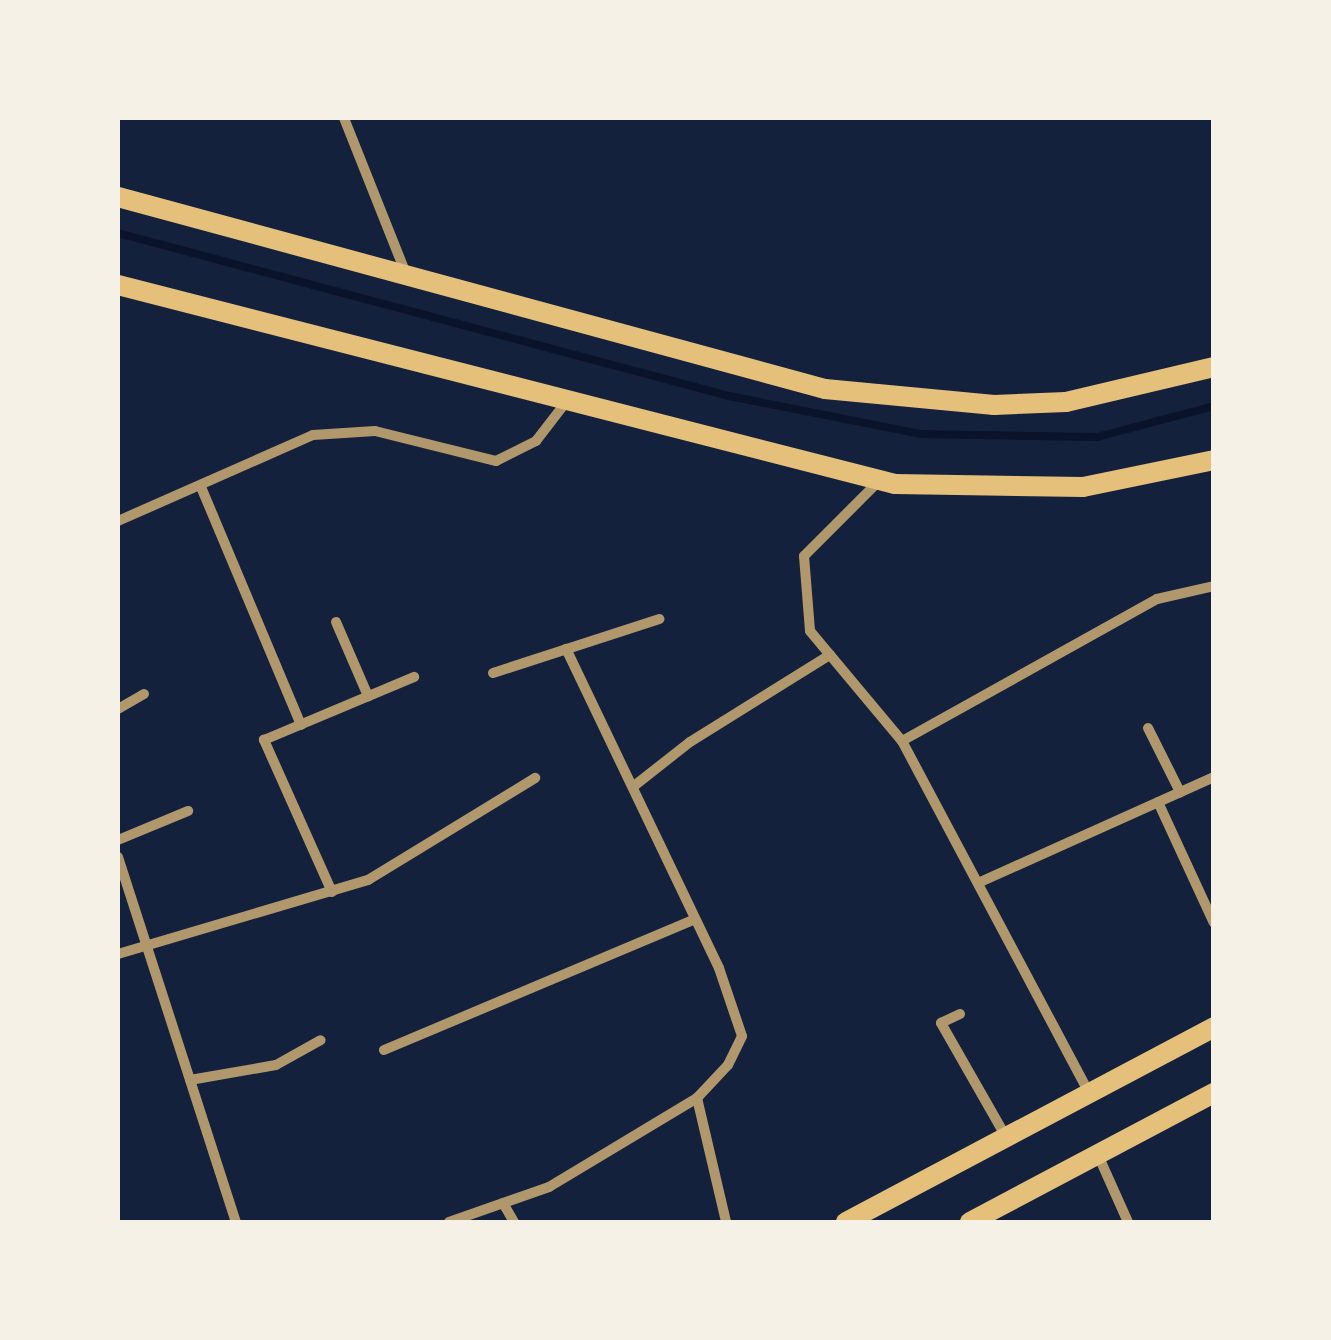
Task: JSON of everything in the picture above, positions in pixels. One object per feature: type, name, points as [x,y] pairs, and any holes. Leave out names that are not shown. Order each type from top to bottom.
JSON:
[{"type":"main road","points":[[118,197],[825,389],[994,405],[1066,402],[1214,368]]},
{"type":"main road","points":[[118,286],[880,481],[1083,487],[1214,460]]},
{"type":"main road","points":[[846,1222],[1214,1027]]},
{"type":"main road","points":[[970,1222],[1214,1093]]},
{"type":"street","points":[[344,118],[406,274]]},
{"type":"street","points":[[118,521],[313,435],[374,432],[496,461],[536,441],[566,402]]},
{"type":"street","points":[[880,481],[804,556],[810,630],[902,741],[1089,1093]]},
{"type":"street","points":[[202,487],[301,724]]},
{"type":"street","points":[[902,741],[1157,599],[1214,586]]},
{"type":"street","points":[[493,673],[659,619]]},
{"type":"street","points":[[336,622],[368,696]]},
{"type":"street","points":[[449,1222],[548,1187],[698,1098],[728,1064],[742,1036],[719,968],[691,920],[634,786],[566,649]]},
{"type":"street","points":[[634,786],[690,742],[830,655]]},
{"type":"street","points":[[332,892],[264,740],[414,677]]},
{"type":"street","points":[[118,710],[144,694]]},
{"type":"street","points":[[1148,728],[1180,792]]},
{"type":"street","points":[[978,883],[1214,777]]},
{"type":"street","points":[[118,954],[368,880],[536,778]]},
{"type":"street","points":[[1158,802],[1214,923]]},
{"type":"street","points":[[118,840],[188,811]]},
{"type":"street","points":[[118,857],[236,1222]]},
{"type":"street","points":[[384,1050],[691,920]]},
{"type":"street","points":[[960,1014],[941,1024],[1006,1138]]},
{"type":"street","points":[[190,1080],[276,1065],[321,1040]]},
{"type":"street","points":[[698,1098],[726,1222]]},
{"type":"street","points":[[1098,1154],[1128,1222]]},
{"type":"street","points":[[502,1203],[514,1222]]},
{"type":"waterway","points":[[118,233],[729,396],[921,434],[1097,437],[1214,406]]}]
